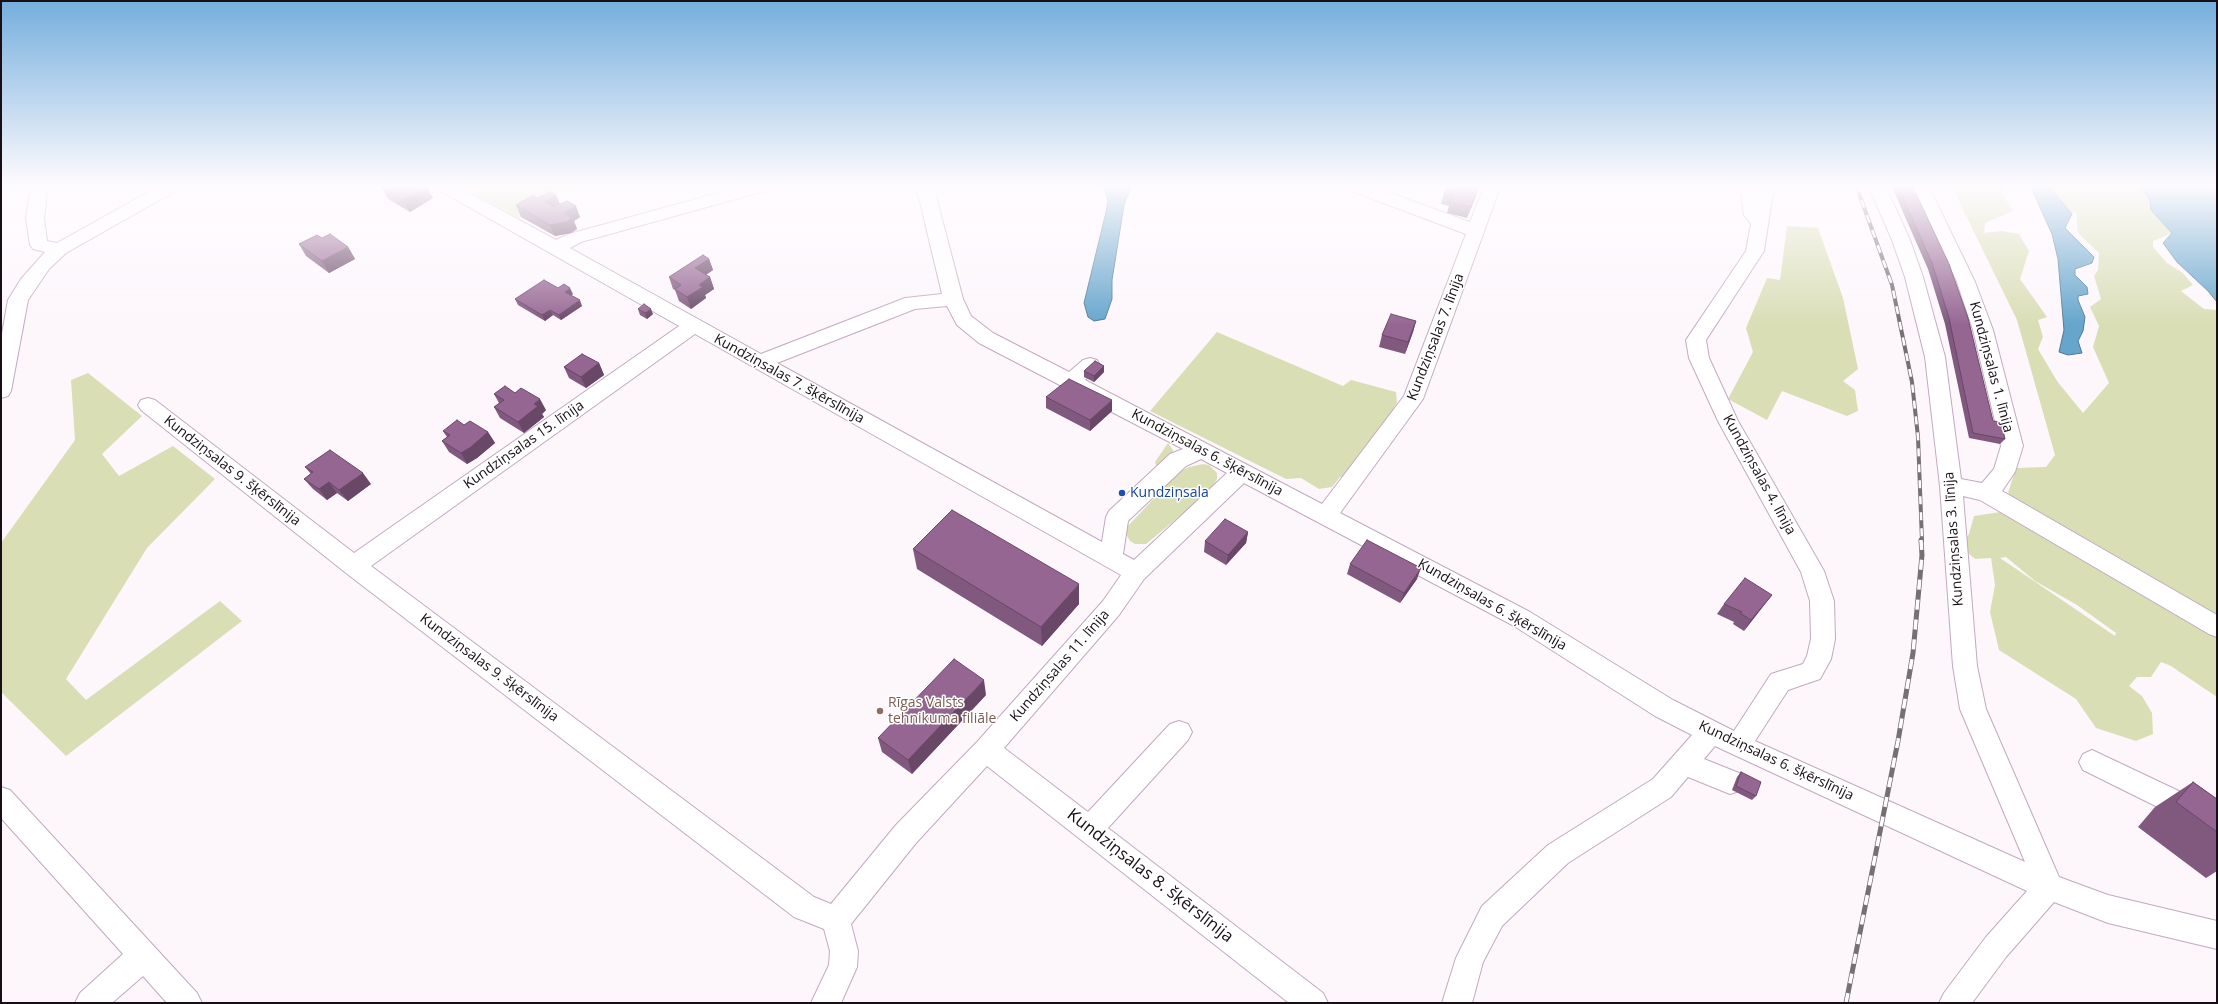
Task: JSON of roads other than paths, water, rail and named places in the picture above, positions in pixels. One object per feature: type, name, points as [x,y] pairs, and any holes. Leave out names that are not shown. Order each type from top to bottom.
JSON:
[{"type":"street","points":[[37,232],[39,245],[60,249]]},
{"type":"street","points":[[1,391],[5,377],[18,300],[28,283],[60,249],[90,232]]},
{"type":"street","name":"Kundziņsalas 7. šķērslīnija","points":[[528,232],[1136,572]]},
{"type":"street","points":[[556,247],[575,238],[597,232]]},
{"type":"street","name":"Kundziņsalas 6. šķērslīnija","points":[[937,232],[953,299],[964,320],[986,338],[1522,618],[1664,708],[1739,746],[1885,811],[2049,887],[2108,909],[2217,936]]},
{"type":"street","name":"Kundziņsalas 7. līnija","points":[[1326,515],[1414,399],[1476,232]]},
{"type":"street","name":"Kundziņsalas 4. līnija","points":[[1739,746],[1749,727],[1780,682],[1811,672],[1819,659],[1823,639],[1822,601],[1812,571],[1728,421],[1699,358],[1696,340],[1755,251],[1759,232]]},
{"type":"street","name":"Kundziņsalas 3. līnija","points":[[1897,232],[1926,318],[1942,402],[1951,486],[1964,658],[1973,709],[2049,887]]},
{"type":"street","name":"Kundziņsalas 1. līnija","points":[[1942,232],[1966,282],[1983,330],[2012,446],[2004,472],[1994,486],[1985,492]]},
{"type":"street","points":[[759,362],[912,303],[953,299]]},
{"type":"street","name":"Kundziņsalas 15. līnija","points":[[354,566],[694,325]]},
{"type":"street","points":[[1070,382],[1090,366]]},
{"type":"street","name":"Kundziņsalas 9. šķērslīnija","points":[[148,406],[354,566],[804,907],[836,920]]},
{"type":"street","points":[[1112,559],[1118,517],[1178,460],[1202,450]]},
{"type":"street","name":"Kundziņsalas 11. līnija","points":[[836,920],[906,834],[986,750],[1110,608],[1136,572],[1242,472]]},
{"type":"street","points":[[1951,486],[1985,492],[2217,627]]},
{"type":"street","points":[[1090,829],[1179,732]]},
{"type":"street","points":[[1457,1003],[1470,958],[1492,916],[1558,854],[1662,788],[1711,732]]},
{"type":"street","name":"Kundziņsalas 8. šķērslīnija","points":[[986,750],[1313,1003]]},
{"type":"street","points":[[2092,762],[2201,815],[2217,812]]},
{"type":"street","points":[[1684,763],[1730,782]]},
{"type":"street","points":[[1,799],[186,1003]]},
{"type":"street","points":[[1954,1003],[1996,947],[2049,887]]},
{"type":"street","points":[[826,1003],[843,967],[844,951],[836,920]]},
{"type":"street","points":[[90,1003],[143,956]]},
{"type":"water","points":[[1101,232],[1120,232],[1112,280],[1112,299],[1105,319],[1094,321],[1088,317],[1084,303]]},
{"type":"water","points":[[2051,232],[2069,232],[2094,257],[2092,263],[2075,269],[2075,275],[2087,287],[2088,294],[2078,296],[2078,300],[2085,317],[2083,331],[2078,341],[2082,353],[2068,355],[2059,352],[2064,330],[2058,259]]},
{"type":"water","points":[[2171,232],[2217,232],[2217,302],[2208,291],[2177,262],[2163,243],[2172,233]]},
{"type":"railway","points":[[1873,232],[1892,285],[1912,382],[1918,437],[1922,541]]},
{"type":"railway","points":[[1846,1003],[1898,741],[1913,653],[1922,555],[1921,540]]},
{"type":"place","name":"Kundziņsala","points":[[1122,493]]},
{"type":"place","name":"Rīgas Valsts tehnikuma filiāle","points":[[880,711]]}]
